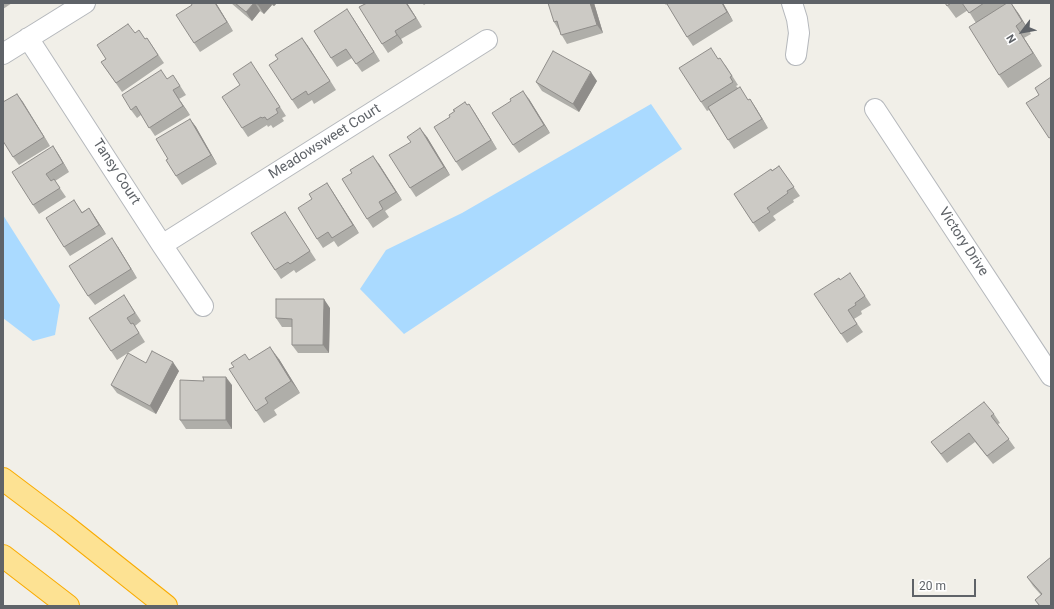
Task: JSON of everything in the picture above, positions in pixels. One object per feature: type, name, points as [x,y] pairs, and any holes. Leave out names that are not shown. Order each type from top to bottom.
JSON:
[{"type":"highway","points":[[3,479],[64,525],[166,606]]},
{"type":"highway","points":[[3,556],[68,606]]},
{"type":"street","points":[[3,54],[85,3]]},
{"type":"street","points":[[792,3],[797,19],[799,33],[796,55]]},
{"type":"street","name":"Tansy Court","points":[[28,38],[203,306]]},
{"type":"street","name":"Meadowsweet Court","points":[[162,245],[487,40]]},
{"type":"street","name":"Victory Drive","points":[[875,109],[1051,376]]},
{"type":"water","points":[[651,104],[682,149],[404,334],[360,289],[386,250],[462,213]]},
{"type":"water","points":[[3,215],[60,305],[55,335],[33,341],[3,318]]},
{"type":"building","points":[[191,3],[215,3],[227,22],[194,43],[176,15],[192,5]]},
{"type":"building","points":[[235,3],[254,3],[246,12]]},
{"type":"building","points":[[367,3],[406,3],[416,18],[395,31],[397,35],[382,44],[359,7]]},
{"type":"building","points":[[548,3],[590,3],[597,25],[561,35],[557,21],[554,22]]},
{"type":"building","points":[[722,3],[727,12],[687,37],[667,4]]},
{"type":"building","points":[[962,3],[984,3],[969,13]]},
{"type":"building","points":[[1007,3],[1011,3],[1022,21],[1016,26],[1033,53],[999,75],[969,27]]},
{"type":"building","points":[[347,9],[374,52],[356,64],[346,49],[331,58],[314,31]]},
{"type":"building","points":[[128,24],[135,33],[139,30],[145,39],[147,38],[158,55],[116,83],[101,62],[106,59],[97,45]]},
{"type":"building","points":[[302,38],[330,81],[308,95],[306,91],[292,100],[269,65],[278,59],[275,55]]},
{"type":"building","points":[[711,48],[732,76],[730,77],[733,82],[701,102],[679,68]]},
{"type":"building","points":[[553,51],[591,72],[573,104],[536,82]]},
{"type":"building","points":[[251,62],[280,107],[276,109],[278,113],[267,120],[265,117],[261,117],[242,128],[222,97],[240,85],[233,74]]},
{"type":"building","points":[[161,70],[167,79],[173,75],[180,86],[173,90],[183,106],[149,128],[136,106],[131,110],[122,95]]},
{"type":"building","points":[[1051,77],[1051,137],[1049,138],[1026,103],[1039,95],[1035,88]]},
{"type":"building","points":[[740,87],[748,100],[750,99],[762,119],[728,140],[708,107]]},
{"type":"building","points":[[523,91],[544,125],[513,145],[492,113],[511,101],[510,99]]},
{"type":"building","points":[[17,94],[44,137],[13,157],[3,141],[3,102]]},
{"type":"building","points":[[465,102],[467,105],[469,104],[491,140],[456,162],[434,127],[450,117],[449,115],[455,111],[453,110]]},
{"type":"building","points":[[190,119],[211,155],[176,176],[156,139]]},
{"type":"building","points":[[420,128],[444,167],[410,188],[389,155],[411,142],[407,137]]},
{"type":"building","points":[[53,146],[63,163],[46,174],[51,181],[54,179],[60,188],[33,205],[12,172]]},
{"type":"building","points":[[373,156],[396,192],[379,202],[383,209],[367,219],[342,179],[352,173],[350,170]]},
{"type":"building","points":[[779,166],[794,187],[767,208],[770,212],[753,223],[734,194],[771,169],[772,171]]},
{"type":"building","points":[[327,183],[353,225],[332,238],[328,232],[317,239],[298,208],[312,199],[309,194]]},
{"type":"building","points":[[74,200],[82,213],[89,208],[99,225],[64,247],[46,218]]},
{"type":"building","points":[[285,212],[310,251],[290,264],[288,262],[275,270],[251,233]]},
{"type":"building","points":[[112,238],[131,269],[88,296],[69,266]]},
{"type":"building","points":[[850,273],[865,296],[855,303],[856,305],[848,310],[857,324],[841,334],[814,294],[839,278],[840,280]]},
{"type":"building","points":[[124,295],[135,313],[127,318],[131,324],[133,323],[139,333],[111,351],[89,318]]},
{"type":"building","points":[[276,299],[324,299],[323,345],[292,345],[292,319],[276,318]]},
{"type":"building","points":[[270,347],[291,381],[265,398],[268,403],[256,411],[229,369],[234,367],[231,363],[245,354],[249,360]]},
{"type":"building","points":[[152,351],[173,362],[150,406],[111,385],[128,353],[146,363]]},
{"type":"building","points":[[203,377],[226,377],[226,420],[180,420],[180,380],[204,381]]},
{"type":"building","points":[[984,402],[994,414],[991,416],[1009,439],[987,456],[969,433],[941,454],[931,442]]},
{"type":"building","points":[[1051,557],[1051,605],[1040,606],[1035,600],[1042,594],[1027,577]]}]
